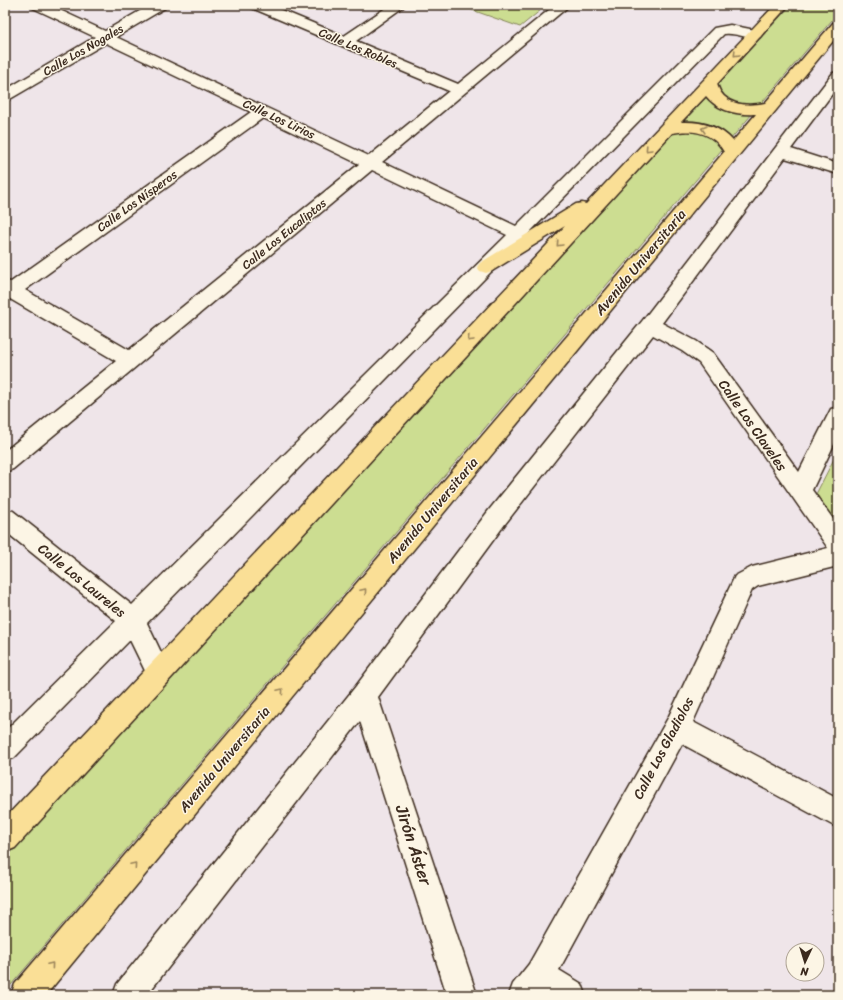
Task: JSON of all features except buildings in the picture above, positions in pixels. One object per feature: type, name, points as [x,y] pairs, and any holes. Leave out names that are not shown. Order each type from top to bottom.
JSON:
[{"type":"main road","points":[[5,838],[782,5]]},
{"type":"main road","name":"Avenida Universitaria","points":[[26,995],[838,26]]},
{"type":"main road","points":[[709,84],[710,92],[717,100],[729,106],[743,110],[758,110],[770,107]]},
{"type":"main road","points":[[667,129],[686,126],[708,130],[724,139],[728,143],[732,152]]},
{"type":"main road","points":[[486,267],[607,192]]},
{"type":"street","name":"Calle Los Lirios","points":[[38,5],[519,234]]},
{"type":"street","name":"Calle Los Nogales","points":[[5,96],[160,5]]},
{"type":"street","name":"Calle Los Robles","points":[[257,5],[460,90]]},
{"type":"street","points":[[345,42],[400,5]]},
{"type":"street","name":"Calle Los Eucaliptos","points":[[5,463],[563,5]]},
{"type":"street","points":[[5,749],[519,234],[719,31],[730,29],[755,34]]},
{"type":"street","points":[[128,995],[365,695],[497,517],[650,325],[780,150],[838,76]]},
{"type":"street","name":"Calle Los Nísperos","points":[[8,289],[262,112]]},
{"type":"street","points":[[780,150],[838,169]]},
{"type":"street","points":[[8,289],[131,360]]},
{"type":"street","name":"Calle Los Claveles","points":[[650,325],[690,346],[706,358],[838,544]]},
{"type":"street","points":[[800,491],[838,415]]},
{"type":"street","name":"Calle Los Laureles","points":[[5,518],[133,620],[159,673]]},
{"type":"street","name":"Calle Los Gladiolos","points":[[532,985],[677,727],[743,583],[752,577],[838,556]]},
{"type":"street","name":"Jirón Áster","points":[[365,695],[462,995]]},
{"type":"street","points":[[677,727],[838,814]]},
{"type":"street","points":[[532,985],[571,995]]},
{"type":"green space","points":[[458,5],[547,5],[520,27]]},
{"type":"green space","points":[[791,5],[827,5],[838,8],[838,13],[5,992],[5,859]]},
{"type":"green space","points":[[838,451],[838,523],[815,496]]}]
